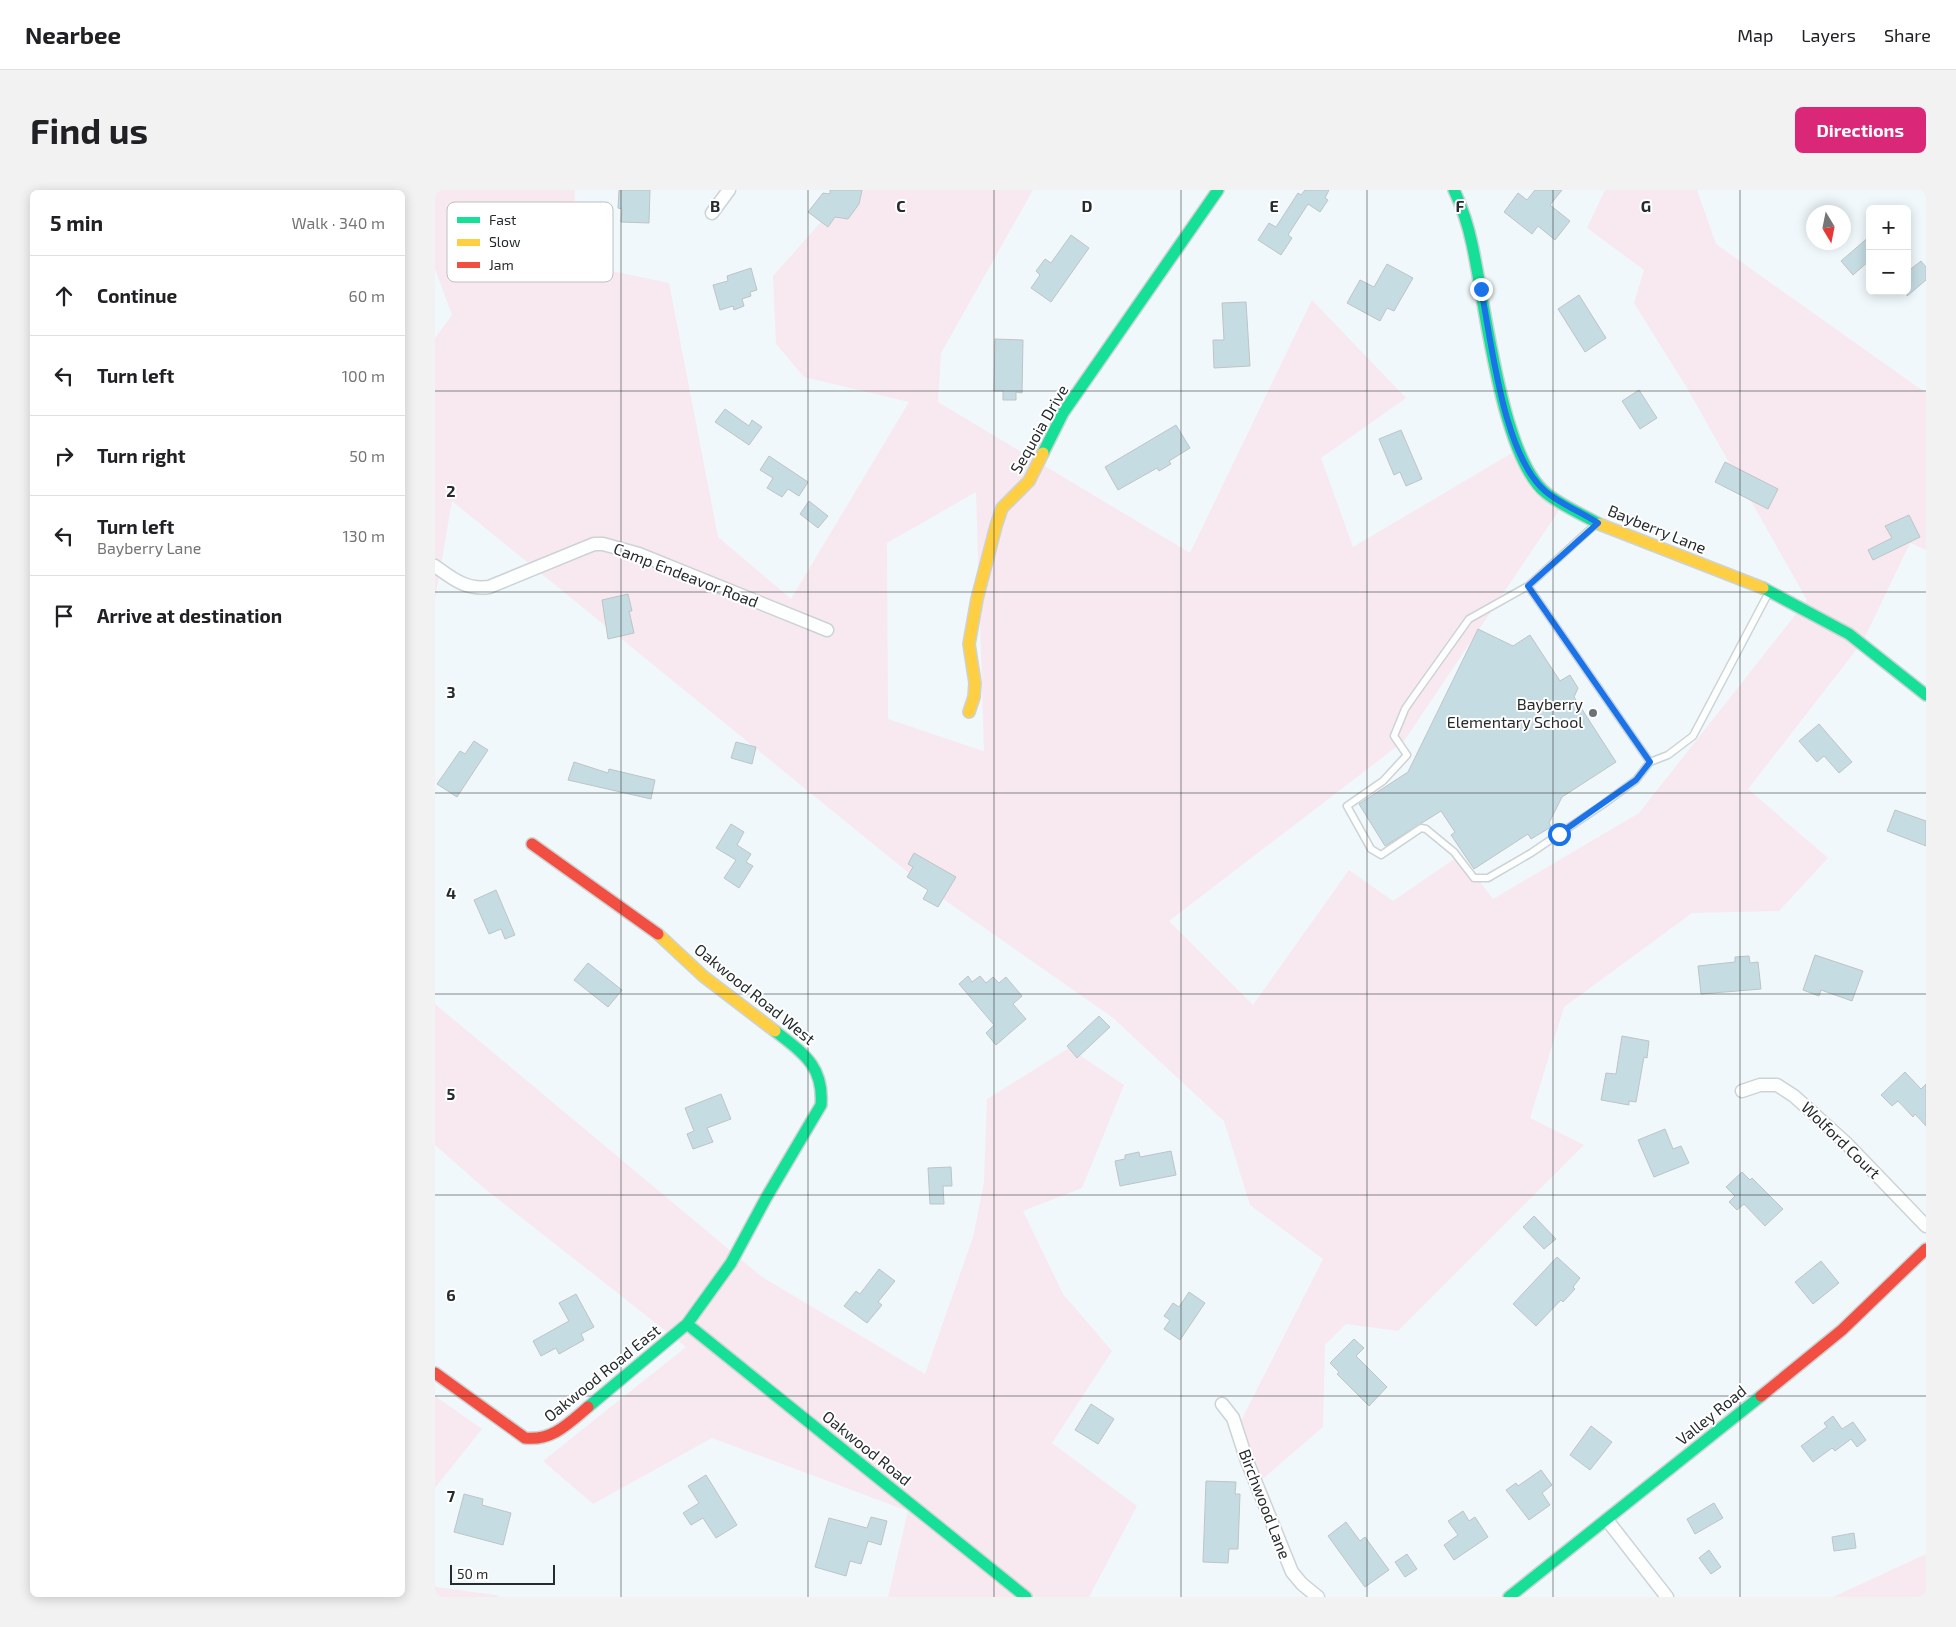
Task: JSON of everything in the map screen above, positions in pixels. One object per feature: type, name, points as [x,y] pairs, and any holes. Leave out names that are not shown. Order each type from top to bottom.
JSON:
[{"type":"street","points":[[712,213],[729,190]]},
{"type":"street","name":"Sequoia Drive","points":[[969,712],[975,682],[969,644],[975,608],[1002,508],[1029,482],[1063,413],[1218,190]]},
{"type":"street","name":"Bayberry Lane","points":[[1454,190],[1463,210],[1472,242],[1502,397],[1512,433],[1527,468],[1536,482],[1547,492],[1606,528],[1770,591],[1849,634],[1926,695]]},
{"type":"street","name":"Camp Endeavor Road","points":[[435,566],[464,586],[489,587],[594,544],[603,544],[639,554],[827,630]]},
{"type":"street","name":"Oakwood Road West","points":[[531,844],[665,940],[703,976],[805,1054],[817,1073],[822,1091],[821,1105],[817,1115],[766,1198],[731,1263],[687,1324]]},
{"type":"street","name":"Wolford Court","points":[[1742,1091],[1759,1086],[1777,1086],[1794,1096],[1846,1143],[1926,1226]]},
{"type":"street","name":"Valley Road","points":[[1509,1597],[1842,1330],[1926,1249]]},
{"type":"street","name":"Oakwood Road East","points":[[435,1373],[525,1438],[549,1437],[569,1424],[687,1324]]},
{"type":"street","name":"Oakwood Road","points":[[687,1324],[1026,1597]]},
{"type":"street","name":"Birchwood Lane","points":[[1222,1404],[1233,1418],[1250,1469],[1292,1572],[1302,1584],[1318,1597]]},
{"type":"street","points":[[1607,1520],[1667,1597]]},
{"type":"lane","points":[[1598,523],[1528,586],[1469,619],[1405,709],[1394,736],[1407,755],[1383,781],[1347,806],[1371,848],[1381,855],[1421,828],[1426,829],[1454,852],[1474,878],[1488,878],[1531,853],[1602,806],[1636,780],[1650,762],[1669,755],[1693,736],[1770,591]]},
{"type":"lane","points":[[1528,586],[1650,762]]},
{"type":"shaded area","points":[[435,190],[575,190],[575,202],[447,202],[447,282],[613,282],[613,271],[669,283],[718,537],[791,599],[909,402],[804,377],[776,344],[773,276],[837,204],[839,190],[1033,190],[941,353],[938,402],[1190,553],[1312,300],[1406,398],[1321,458],[1353,547],[1517,450],[1564,503],[1404,741],[1169,921],[1253,1005],[1349,870],[1393,901],[1460,855],[1493,899],[1639,813],[1807,600],[1687,388],[1634,303],[1644,270],[1587,228],[1605,190],[1697,190],[1716,244],[1926,393],[1926,550],[1910,543],[1863,641],[1748,789],[1828,858],[1779,911],[1692,913],[1564,1007],[1530,1118],[1584,1145],[1398,1331],[1346,1324],[1325,1345],[1323,1427],[1259,1482],[1237,1429],[1323,1259],[1250,1205],[1224,1121],[1112,1017],[926,887],[452,501],[435,599],[435,338],[452,315],[435,269]],"holes":[[[976,492],[984,751],[888,719],[887,543]]]},
{"type":"shaded area","points":[[435,1004],[762,1277],[925,1374],[973,1237],[984,1183],[987,1099],[1069,1048],[1124,1085],[1082,1188],[1023,1211],[1063,1294],[1112,1351],[1052,1443],[1137,1506],[1089,1597],[888,1597],[908,1511],[712,1438],[593,1504],[543,1461],[686,1347],[484,1188],[435,1145]]},
{"type":"shaded area","points":[[435,1396],[482,1429],[435,1488]]},
{"type":"shaded area","points":[[1926,1554],[1926,1597],[1833,1597]]},
{"type":"shaded area","points":[[435,1584],[436,1587],[500,1597],[435,1597]]},
{"type":"building","points":[[619,190],[650,190],[649,223],[621,222],[622,209],[618,208]]},
{"type":"building","points":[[830,190],[862,190],[859,204],[848,219],[835,217],[828,227],[808,212],[823,193],[830,194]]},
{"type":"building","points":[[1305,190],[1329,190],[1325,198],[1328,200],[1320,212],[1308,204],[1288,235],[1292,238],[1281,255],[1258,240],[1269,223],[1276,227],[1298,193],[1301,195]]},
{"type":"building","points":[[1535,190],[1562,190],[1550,205],[1570,221],[1555,240],[1538,226],[1532,234],[1504,212],[1518,193],[1527,200]]},
{"type":"building","points":[[1071,235],[1089,248],[1051,302],[1031,288],[1040,275],[1036,271],[1045,259],[1051,263]]},
{"type":"building","points":[[1866,239],[1866,264],[1853,275],[1841,261]]},
{"type":"building","points":[[1921,261],[1926,267],[1926,280],[1911,293],[1911,269]]},
{"type":"building","points":[[1387,264],[1413,278],[1394,311],[1387,308],[1380,321],[1347,303],[1360,280],[1374,287]]},
{"type":"building","points":[[751,268],[757,290],[750,292],[751,296],[742,299],[744,306],[734,310],[733,306],[720,310],[713,285],[728,281],[727,276]]},
{"type":"building","points":[[1579,295],[1606,338],[1585,352],[1558,309]]},
{"type":"building","points":[[1246,302],[1250,366],[1214,368],[1213,340],[1224,340],[1222,303]]},
{"type":"building","points":[[995,339],[1023,340],[1022,393],[1016,392],[1016,400],[1003,400],[1003,391],[994,391]]},
{"type":"building","points":[[1639,390],[1657,418],[1640,429],[1622,401]]},
{"type":"building","points":[[725,409],[749,426],[752,420],[762,427],[749,445],[715,422]]},
{"type":"building","points":[[1176,425],[1190,448],[1169,461],[1171,464],[1159,471],[1157,468],[1118,490],[1105,467]]},
{"type":"building","points":[[1401,430],[1422,479],[1406,486],[1400,472],[1394,475],[1379,439]]},
{"type":"building","points":[[769,456],[808,482],[799,496],[788,489],[782,497],[767,488],[773,478],[760,470]]},
{"type":"building","points":[[1725,462],[1778,489],[1768,509],[1715,482]]},
{"type":"building","points":[[809,501],[828,516],[818,528],[800,514]]},
{"type":"building","points":[[1909,515],[1920,537],[1873,560],[1868,550],[1892,538],[1885,526]]},
{"type":"building","points":[[628,594],[632,611],[629,611],[634,633],[608,639],[602,600]]},
{"type":"building","points":[[1478,629],[1513,646],[1530,635],[1560,681],[1570,675],[1578,688],[1574,697],[1616,762],[1562,797],[1549,823],[1551,827],[1531,839],[1528,834],[1474,869],[1451,835],[1455,832],[1441,811],[1385,846],[1359,804],[1408,772]]},
{"type":"building","points":[[1819,724],[1852,762],[1839,773],[1824,756],[1817,762],[1799,741]]},
{"type":"building","points":[[474,741],[488,750],[457,797],[437,784],[460,751],[465,754]]},
{"type":"building","points":[[736,742],[756,747],[752,764],[731,758]]},
{"type":"building","points":[[574,762],[608,773],[609,769],[655,780],[651,799],[568,780]]},
{"type":"building","points":[[1895,810],[1926,821],[1926,846],[1887,831]]},
{"type":"building","points":[[731,824],[744,832],[737,845],[751,854],[746,862],[753,866],[739,888],[724,878],[736,860],[716,848]]},
{"type":"building","points":[[914,853],[956,877],[938,907],[923,899],[928,890],[907,877],[913,867],[908,864]]},
{"type":"building","points":[[496,890],[515,935],[505,939],[501,929],[489,934],[474,900]]},
{"type":"building","points":[[1815,955],[1863,971],[1852,1001],[1821,990],[1819,996],[1803,990]]},
{"type":"building","points":[[1749,956],[1750,963],[1758,962],[1761,989],[1701,994],[1698,966],[1735,962],[1735,957]]},
{"type":"building","points":[[588,963],[622,990],[608,1007],[574,980]]},
{"type":"building","points":[[968,976],[972,982],[980,976],[986,983],[993,977],[999,983],[1006,977],[1022,996],[1013,1004],[1026,1019],[996,1045],[986,1033],[994,1025],[959,984]]},
{"type":"building","points":[[1099,1016],[1110,1027],[1077,1058],[1067,1046]]},
{"type":"building","points":[[1622,1036],[1649,1041],[1647,1058],[1644,1057],[1636,1102],[1629,1101],[1629,1105],[1601,1100],[1606,1073],[1616,1074]]},
{"type":"building","points":[[1905,1072],[1921,1089],[1926,1084],[1926,1126],[1915,1114],[1913,1117],[1898,1101],[1892,1106],[1881,1095]]},
{"type":"building","points":[[721,1094],[731,1119],[707,1128],[713,1142],[693,1149],[687,1134],[694,1131],[685,1108]]},
{"type":"building","points":[[1665,1129],[1673,1149],[1681,1146],[1689,1163],[1654,1177],[1638,1140]]},
{"type":"building","points":[[1171,1151],[1176,1175],[1120,1186],[1115,1161],[1125,1159],[1125,1155],[1139,1152],[1140,1157]]},
{"type":"building","points":[[951,1167],[952,1186],[943,1186],[944,1204],[930,1204],[928,1168]]},
{"type":"building","points":[[1742,1172],[1750,1180],[1752,1178],[1783,1209],[1765,1226],[1744,1204],[1737,1210],[1729,1202],[1735,1196],[1726,1187]]},
{"type":"building","points":[[1534,1216],[1556,1239],[1544,1249],[1523,1227]]},
{"type":"building","points":[[1557,1257],[1580,1278],[1573,1287],[1575,1289],[1563,1302],[1561,1300],[1536,1326],[1513,1304]]},
{"type":"building","points":[[1821,1261],[1839,1283],[1813,1304],[1795,1282]]},
{"type":"building","points":[[879,1269],[895,1281],[878,1302],[882,1305],[867,1323],[844,1306],[856,1291],[860,1294]]},
{"type":"building","points":[[1189,1292],[1205,1303],[1180,1340],[1164,1329],[1170,1320],[1164,1316],[1173,1303],[1179,1307]]},
{"type":"building","points":[[576,1294],[594,1327],[581,1334],[584,1340],[559,1354],[556,1348],[541,1356],[533,1341],[569,1321],[559,1303]]},
{"type":"building","points":[[1354,1339],[1364,1348],[1356,1356],[1387,1387],[1369,1406],[1337,1374],[1339,1372],[1330,1363]]},
{"type":"building","points":[[1091,1404],[1114,1419],[1098,1444],[1075,1430]]},
{"type":"building","points":[[1833,1416],[1842,1429],[1853,1422],[1866,1440],[1857,1447],[1851,1439],[1835,1451],[1832,1448],[1813,1462],[1801,1446],[1827,1427],[1824,1423]]},
{"type":"building","points":[[1591,1426],[1612,1442],[1590,1470],[1570,1455]]},
{"type":"building","points":[[1541,1470],[1552,1485],[1542,1493],[1550,1505],[1529,1520],[1506,1490],[1516,1483],[1518,1486]]},
{"type":"building","points":[[706,1475],[737,1525],[716,1538],[703,1518],[691,1525],[683,1513],[699,1503],[688,1486]]},
{"type":"building","points":[[1206,1481],[1236,1482],[1235,1494],[1240,1494],[1238,1549],[1229,1549],[1228,1563],[1203,1562]]},
{"type":"building","points":[[464,1494],[483,1499],[482,1505],[511,1513],[503,1545],[454,1532]]},
{"type":"building","points":[[1714,1503],[1723,1518],[1695,1534],[1687,1519]]},
{"type":"building","points":[[1463,1511],[1469,1521],[1475,1517],[1488,1537],[1454,1560],[1444,1545],[1458,1535],[1448,1521]]},
{"type":"building","points":[[871,1517],[887,1521],[881,1545],[868,1541],[861,1564],[850,1561],[846,1576],[815,1567],[829,1518],[867,1528]]},
{"type":"building","points":[[1346,1522],[1360,1541],[1365,1537],[1389,1570],[1365,1587],[1328,1536]]},
{"type":"building","points":[[1854,1533],[1856,1548],[1834,1551],[1832,1537]]},
{"type":"building","points":[[1709,1550],[1721,1567],[1711,1574],[1699,1558]]},
{"type":"building","points":[[1407,1554],[1417,1569],[1405,1577],[1395,1562]]},
{"type":"traffic: fast","points":[[1043,453],[1063,413],[1218,190]]},
{"type":"traffic: fast","points":[[1454,190],[1467,223],[1497,377],[1506,414],[1517,447],[1530,474],[1546,493],[1565,506],[1599,524]]},
{"type":"traffic: fast","points":[[1763,588],[1849,634],[1926,695]]},
{"type":"traffic: fast","points":[[588,1407],[687,1324],[731,1263],[766,1198],[821,1105],[819,1080],[815,1070],[803,1054],[775,1031]]},
{"type":"traffic: fast","points":[[687,1324],[1026,1597]]},
{"type":"traffic: fast","points":[[1509,1597],[1761,1396]]},
{"type":"traffic: slow","points":[[969,712],[974,697],[975,683],[969,644],[977,599],[996,526],[1002,508],[1029,481],[1043,453]]},
{"type":"traffic: slow","points":[[1599,524],[1763,588]]},
{"type":"traffic: slow","points":[[658,934],[703,976],[775,1031]]},
{"type":"traffic: jam","points":[[532,844],[658,934]]},
{"type":"traffic: jam","points":[[1761,1396],[1842,1330],[1926,1249]]},
{"type":"traffic: jam","points":[[435,1373],[525,1438],[543,1437],[552,1434],[588,1407]]},
{"type":"place","name":"Bayberry Elementary School","points":[[1593,713]]},
{"type":"route","points":[[1481,289],[1502,397],[1512,433],[1527,468],[1536,482],[1547,492],[1598,523],[1528,586],[1650,762],[1636,780],[1602,806],[1559,834]]}]
